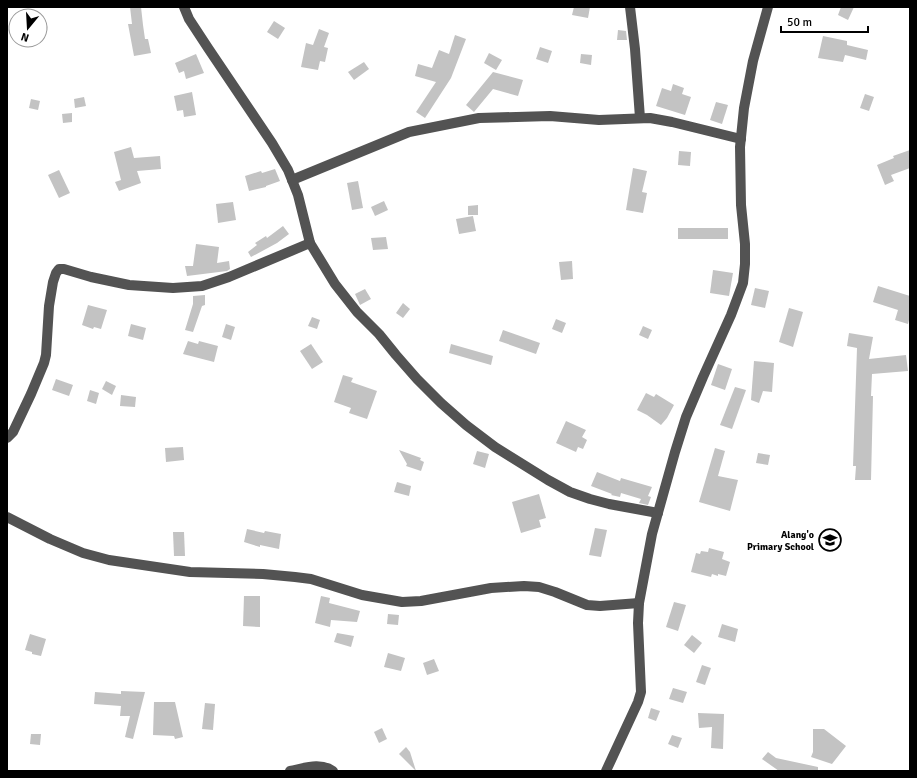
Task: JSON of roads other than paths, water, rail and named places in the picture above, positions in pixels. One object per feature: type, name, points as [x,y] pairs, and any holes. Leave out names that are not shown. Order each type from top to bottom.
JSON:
[{"type":"street","points":[[184,7],[189,19],[211,54],[272,143],[288,170],[298,195],[310,243],[335,284],[357,312],[379,334],[417,379],[466,425],[495,447],[548,480],[570,492],[590,499],[658,513]]},
{"type":"street","points":[[630,7],[635,49],[640,118]]},
{"type":"street","points":[[606,771],[638,702],[641,692],[638,623],[639,603],[652,534],[675,452],[686,417],[732,315],[743,283],[745,244],[741,205],[740,147],[744,108],[753,61],[768,7]]},
{"type":"street","points":[[292,180],[409,132],[479,118],[550,116],[599,120],[650,118],[741,139]]},
{"type":"street","points":[[7,438],[13,432],[44,363],[46,355],[49,306],[53,282],[59,269],[129,285],[173,288],[202,286],[229,278],[310,243]]},
{"type":"street","points":[[7,517],[50,539],[83,553],[109,560],[190,572],[263,574],[311,579],[362,595],[402,602],[421,601],[491,588],[524,586],[543,588],[587,605],[600,606],[639,603]]},
{"type":"street","points":[[290,771],[314,766],[322,766],[333,771]]},
{"type":"place","name":"Alang'o Primary School","points":[[830,540]]}]
